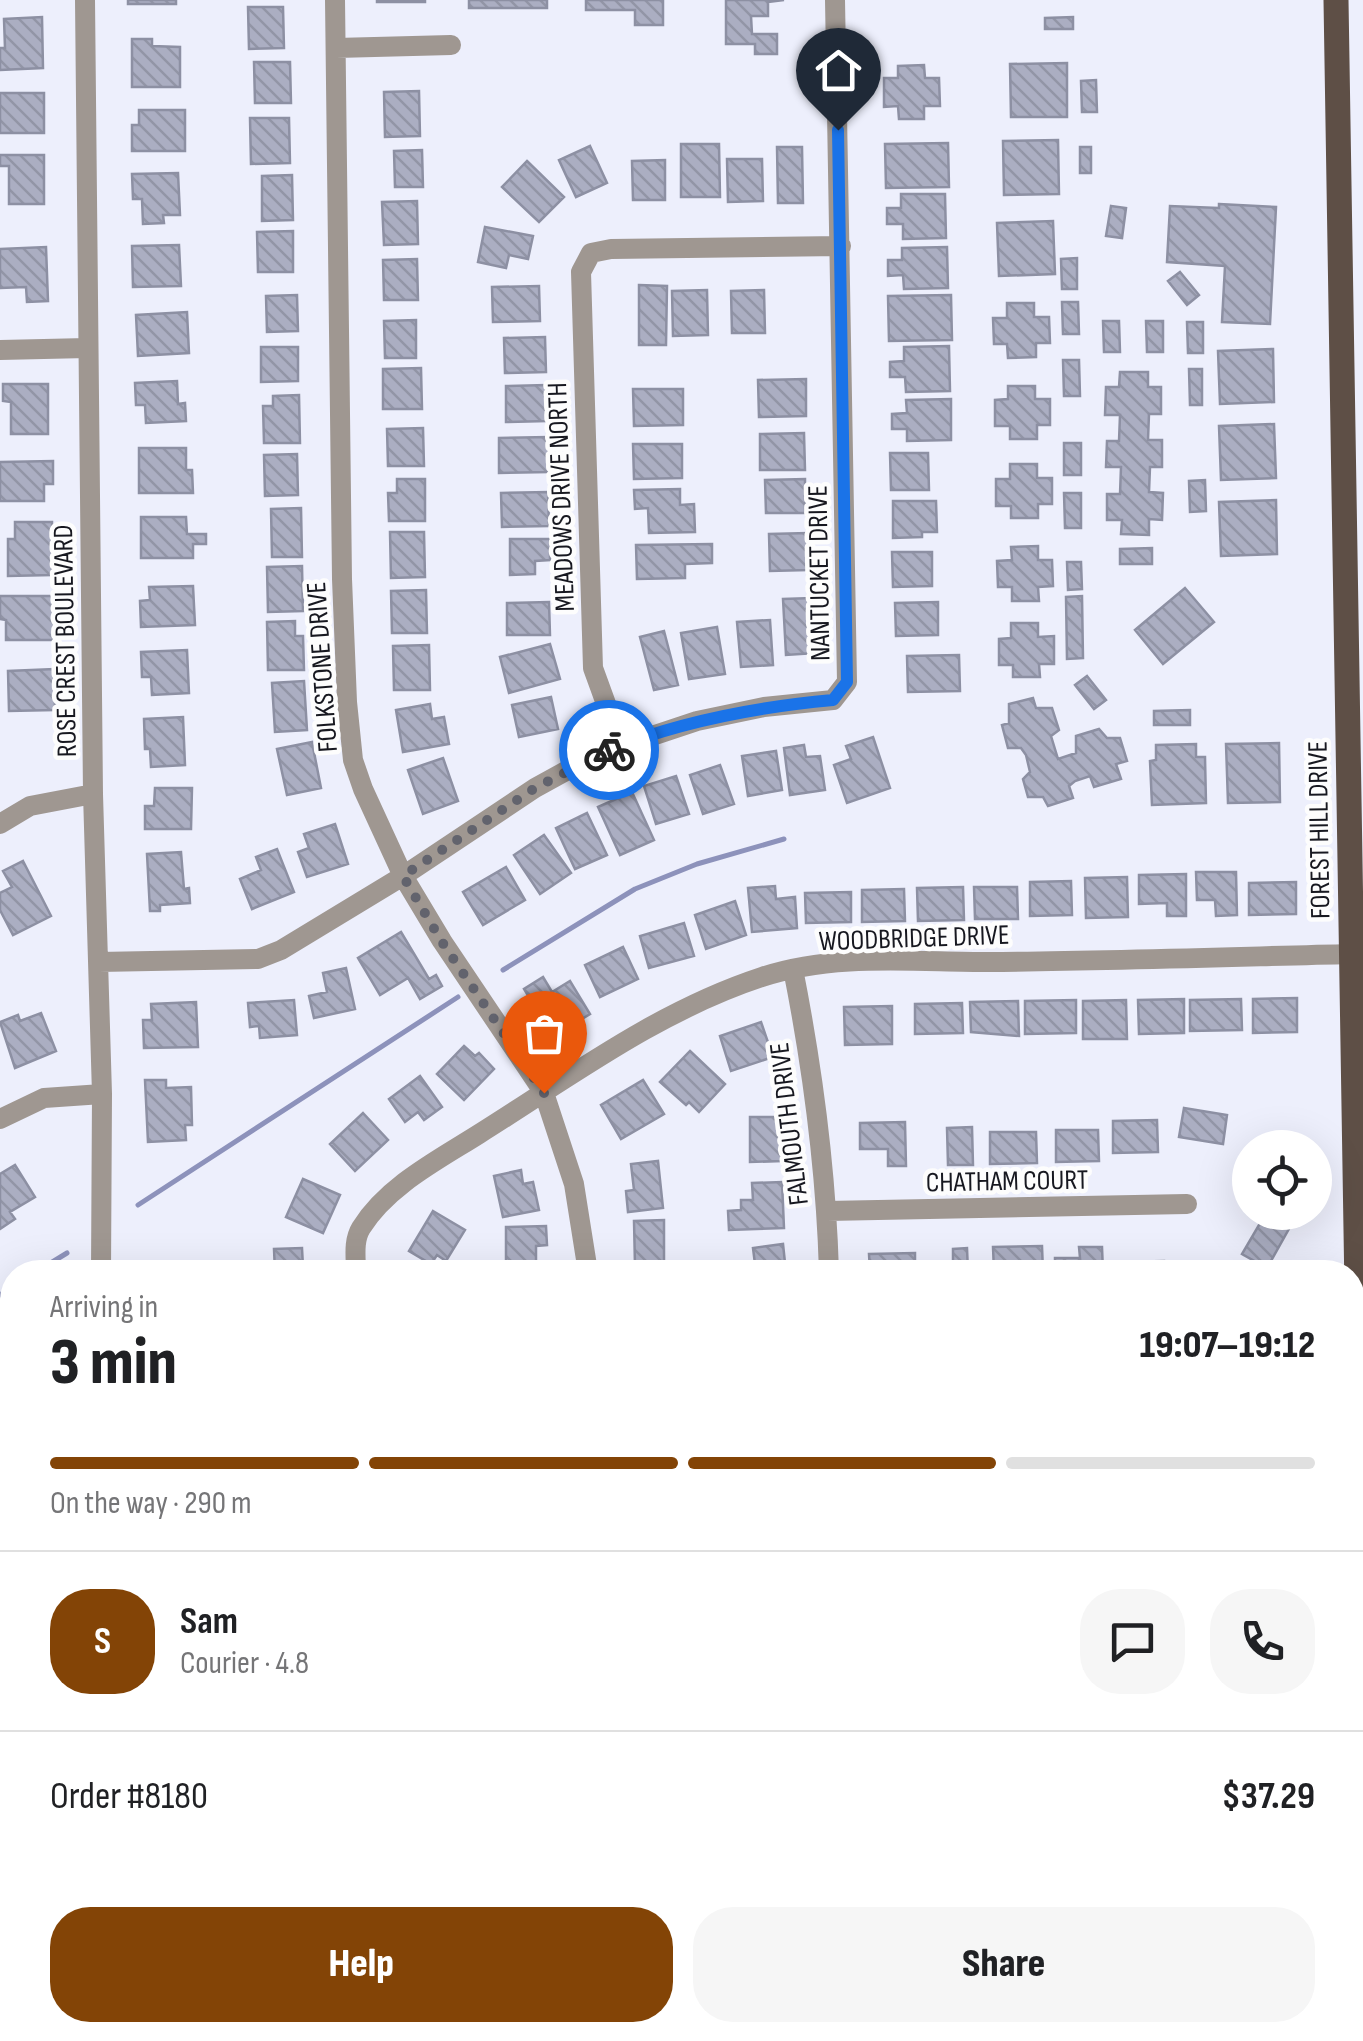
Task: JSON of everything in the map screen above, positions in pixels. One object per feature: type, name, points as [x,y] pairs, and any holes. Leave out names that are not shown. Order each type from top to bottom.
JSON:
[{"type":"main road","name":"FOREST HILL DRIVE","points":[[1336,0],[1354,607],[1356,915],[1351,954],[1356,1260]]},
{"type":"street","name":"FOLKSTONE DRIVE","points":[[335,0],[342,580],[346,702],[353,760],[403,876],[442,942],[544,1093],[574,1184],[586,1260]]},
{"type":"street","name":"NANTUCKET DRIVE","points":[[99,962],[258,960],[403,876],[535,788],[621,745],[764,706],[833,700],[847,682],[835,0]]},
{"type":"street","name":"ROSE CREST BOULEVARD","points":[[82,3],[102,1094],[101,1260]]},
{"type":"street","points":[[336,48],[451,45]]},
{"type":"street","name":"MEADOWS DRIVE NORTH","points":[[621,745],[594,668],[581,272],[591,253],[598,251],[840,246]]},
{"type":"street","points":[[0,350],[88,348]]},
{"type":"street","points":[[0,824],[30,806],[94,794]]},
{"type":"street","name":"WOODBRIDGE DRIVE","points":[[356,1260],[355,1244],[361,1228],[392,1194],[424,1168],[630,1038],[693,1003],[765,976],[869,960],[990,962],[1351,954]]},
{"type":"street","name":"FALMOUTH DRIVE","points":[[793,969],[813,1068],[829,1260]]},
{"type":"street","points":[[0,1119],[44,1098],[102,1094]]},
{"type":"street","name":"CHATHAM COURT","points":[[827,1211],[1187,1204]]},
{"type":"building","points":[[128,0],[176,0],[176,4],[128,4]]},
{"type":"building","points":[[425,0],[425,2],[377,2]]},
{"type":"building","points":[[469,0],[547,0],[547,8],[469,8]]},
{"type":"building","points":[[586,0],[663,0],[663,25],[635,25],[635,10],[586,10]]},
{"type":"building","points":[[726,0],[784,0],[768,2],[768,16],[751,16],[752,34],[777,34],[777,54],[755,54],[755,44],[726,44]]},
{"type":"building","points":[[248,7],[283,7],[284,48],[249,49]]},
{"type":"building","points":[[42,17],[43,68],[0,70],[0,48],[5,48],[4,19]]},
{"type":"building","points":[[1073,17],[1073,29],[1045,29],[1045,18]]},
{"type":"building","points":[[132,39],[152,39],[152,46],[180,47],[180,87],[132,87]]},
{"type":"building","points":[[254,62],[290,62],[291,103],[255,103]]},
{"type":"building","points":[[1067,63],[1067,117],[1011,117],[1010,64]]},
{"type":"building","points":[[924,65],[925,78],[939,78],[940,106],[924,106],[924,119],[899,119],[898,106],[884,107],[884,78],[898,78],[898,66]]},
{"type":"building","points":[[1096,80],[1097,112],[1082,112],[1081,81]]},
{"type":"building","points":[[419,91],[420,136],[385,137],[384,92]]},
{"type":"building","points":[[0,93],[44,93],[44,133],[0,133]]},
{"type":"building","points":[[139,110],[185,110],[185,151],[132,151],[132,125],[139,125]]},
{"type":"building","points":[[250,118],[289,118],[290,163],[251,164]]},
{"type":"building","points":[[1058,140],[1059,194],[1004,195],[1003,141]]},
{"type":"building","points":[[948,143],[949,187],[886,188],[885,144]]},
{"type":"building","points":[[681,144],[719,144],[720,197],[681,197]]},
{"type":"building","points":[[590,146],[607,183],[576,197],[559,160]]},
{"type":"building","points":[[777,147],[802,147],[803,203],[778,203]]},
{"type":"building","points":[[1080,147],[1091,147],[1091,173],[1080,173]]},
{"type":"building","points":[[422,150],[423,187],[395,187],[394,151]]},
{"type":"building","points":[[0,155],[44,155],[44,204],[9,204],[9,166],[0,166]]},
{"type":"building","points":[[727,159],[762,159],[763,201],[728,202]]},
{"type":"building","points":[[665,160],[665,200],[633,200],[632,161]]},
{"type":"building","points":[[527,161],[564,197],[539,222],[502,187]]},
{"type":"building","points":[[178,173],[180,215],[163,215],[164,223],[143,224],[142,199],[133,199],[132,174]]},
{"type":"building","points":[[292,175],[293,220],[262,221],[262,176]]},
{"type":"building","points":[[901,194],[945,194],[946,238],[903,239],[903,224],[887,224],[887,208],[901,208]]},
{"type":"building","points":[[417,201],[418,244],[384,245],[382,202]]},
{"type":"building","points":[[1219,204],[1276,207],[1270,324],[1222,322],[1225,266],[1167,262],[1170,206],[1219,208]]},
{"type":"building","points":[[1111,206],[1126,208],[1122,238],[1106,236]]},
{"type":"building","points":[[1053,221],[1055,274],[999,276],[997,223]]},
{"type":"building","points":[[485,227],[533,236],[528,259],[509,255],[506,268],[478,262]]},
{"type":"building","points":[[293,231],[293,272],[258,272],[257,232]]},
{"type":"building","points":[[179,245],[181,286],[133,287],[132,246]]},
{"type":"building","points":[[46,247],[48,301],[27,302],[26,287],[0,288],[0,249]]},
{"type":"building","points":[[947,247],[948,288],[904,289],[903,275],[888,276],[888,260],[902,260],[902,248]]},
{"type":"building","points":[[1077,258],[1077,289],[1062,289],[1061,259]]},
{"type":"building","points":[[417,259],[418,300],[384,300],[383,260]]},
{"type":"building","points":[[1180,272],[1199,295],[1187,305],[1168,281]]},
{"type":"building","points":[[639,285],[667,286],[666,345],[639,345]]},
{"type":"building","points":[[539,286],[540,321],[493,322],[492,287]]},
{"type":"building","points":[[707,290],[708,335],[673,336],[672,291]]},
{"type":"building","points":[[764,290],[765,333],[732,333],[731,291]]},
{"type":"building","points":[[297,295],[298,331],[267,332],[266,296]]},
{"type":"building","points":[[951,295],[952,340],[889,341],[888,296]]},
{"type":"building","points":[[1062,302],[1078,302],[1079,334],[1063,334]]},
{"type":"building","points":[[1007,303],[1034,303],[1034,317],[1049,317],[1050,343],[1036,343],[1036,357],[1008,358],[1007,344],[994,344],[993,318],[1007,318]]},
{"type":"building","points":[[187,312],[189,353],[138,356],[136,315]]},
{"type":"building","points":[[416,320],[416,358],[385,358],[384,321]]},
{"type":"building","points":[[1103,321],[1119,321],[1120,352],[1104,352]]},
{"type":"building","points":[[1146,321],[1163,321],[1163,352],[1147,352]]},
{"type":"building","points":[[1187,322],[1203,322],[1203,353],[1188,353]]},
{"type":"building","points":[[545,337],[546,372],[505,373],[504,338]]},
{"type":"building","points":[[949,346],[950,391],[906,392],[905,377],[890,377],[890,362],[904,361],[904,347]]},
{"type":"building","points":[[261,347],[298,347],[298,381],[261,382]]},
{"type":"building","points":[[1273,349],[1274,402],[1220,404],[1218,351]]},
{"type":"building","points":[[1063,360],[1079,360],[1080,396],[1064,396]]},
{"type":"building","points":[[421,368],[422,409],[383,409],[383,369]]},
{"type":"building","points":[[1189,369],[1202,369],[1202,405],[1190,405]]},
{"type":"building","points":[[1120,372],[1148,372],[1148,387],[1161,387],[1161,414],[1149,414],[1148,440],[1162,440],[1162,467],[1150,467],[1149,492],[1163,493],[1162,520],[1149,519],[1149,535],[1121,534],[1122,520],[1107,520],[1107,494],[1120,494],[1121,467],[1106,467],[1107,441],[1119,441],[1120,415],[1105,415],[1106,387],[1119,387]]},
{"type":"building","points":[[806,379],[806,416],[759,417],[758,380]]},
{"type":"building","points":[[177,381],[178,404],[185,403],[186,421],[146,423],[145,405],[136,405],[135,383]]},
{"type":"building","points":[[3,384],[48,384],[48,434],[11,434],[11,402],[3,401]]},
{"type":"building","points":[[546,385],[547,421],[506,422],[506,386]]},
{"type":"building","points":[[1008,386],[1035,386],[1035,399],[1050,399],[1050,425],[1037,425],[1037,439],[1010,439],[1010,426],[995,426],[995,400],[1008,399]]},
{"type":"building","points":[[633,389],[683,389],[683,425],[634,426]]},
{"type":"building","points":[[299,395],[300,443],[264,443],[263,406],[273,406],[273,396]]},
{"type":"building","points":[[951,399],[951,440],[907,441],[907,429],[892,429],[892,414],[907,413],[906,400]]},
{"type":"building","points":[[1274,424],[1276,478],[1221,480],[1219,426]]},
{"type":"building","points":[[423,428],[424,466],[388,466],[387,429]]},
{"type":"building","points":[[804,433],[805,470],[760,470],[760,434]]},
{"type":"building","points":[[548,437],[549,472],[499,473],[499,438]]},
{"type":"building","points":[[1064,443],[1081,443],[1081,475],[1064,475]]},
{"type":"building","points":[[633,444],[682,444],[682,478],[634,479]]},
{"type":"building","points":[[139,448],[186,448],[186,470],[192,470],[193,493],[139,493]]},
{"type":"building","points":[[890,453],[928,453],[929,490],[891,490]]},
{"type":"building","points":[[297,454],[298,495],[265,496],[264,455]]},
{"type":"building","points":[[53,461],[53,484],[44,484],[44,501],[0,501],[0,462]]},
{"type":"building","points":[[1010,464],[1037,464],[1037,478],[1052,478],[1052,504],[1038,504],[1038,518],[1011,518],[1011,506],[996,506],[996,479],[1010,479]]},
{"type":"building","points":[[397,479],[425,479],[425,521],[389,521],[388,493],[397,493]]},
{"type":"building","points":[[805,479],[805,513],[766,513],[765,480]]},
{"type":"building","points":[[1205,480],[1206,511],[1190,512],[1189,481]]},
{"type":"building","points":[[680,489],[680,505],[694,504],[695,532],[649,533],[648,508],[635,509],[634,490]]},
{"type":"building","points":[[548,492],[549,526],[502,527],[501,493]]},
{"type":"building","points":[[1064,493],[1081,493],[1081,528],[1065,528]]},
{"type":"building","points":[[1276,500],[1277,554],[1221,556],[1219,502]]},
{"type":"building","points":[[893,501],[936,501],[937,532],[893,538]]},
{"type":"building","points":[[301,508],[302,557],[272,557],[271,509]]},
{"type":"building","points":[[141,517],[186,517],[187,534],[206,534],[206,544],[193,544],[193,558],[141,558]]},
{"type":"building","points":[[15,522],[52,522],[52,575],[8,576],[8,539],[15,539]]},
{"type":"building","points":[[390,532],[424,532],[425,577],[391,578]]},
{"type":"building","points":[[808,533],[808,570],[770,571],[769,534]]},
{"type":"building","points":[[510,539],[550,539],[550,560],[535,561],[535,574],[510,575]]},
{"type":"building","points":[[712,544],[712,563],[685,564],[685,578],[637,579],[636,545]]},
{"type":"building","points":[[1038,546],[1038,560],[1052,560],[1053,586],[1038,587],[1039,601],[1012,601],[1012,587],[998,587],[997,561],[1012,560],[1011,547]]},
{"type":"building","points":[[1152,548],[1152,564],[1120,564],[1120,549]]},
{"type":"building","points":[[892,552],[932,552],[932,586],[893,587]]},
{"type":"building","points":[[1067,562],[1081,562],[1082,589],[1068,590]]},
{"type":"building","points":[[302,566],[303,611],[268,612],[267,567]]},
{"type":"building","points":[[193,586],[195,625],[141,627],[140,601],[150,600],[149,587]]},
{"type":"building","points":[[1185,588],[1214,622],[1163,664],[1135,630]]},
{"type":"building","points":[[426,590],[427,633],[392,633],[391,591]]},
{"type":"building","points":[[0,596],[55,596],[55,640],[6,640],[6,620],[0,619]]},
{"type":"building","points":[[1082,596],[1083,658],[1067,659],[1066,597]]},
{"type":"building","points":[[812,598],[815,653],[786,655],[783,599]]},
{"type":"building","points":[[549,602],[550,635],[507,635],[507,603]]},
{"type":"building","points":[[938,602],[938,635],[896,636],[895,603]]},
{"type":"building","points":[[770,620],[773,665],[741,667],[737,622]]},
{"type":"building","points":[[295,621],[295,636],[303,636],[304,670],[268,670],[267,622]]},
{"type":"building","points":[[1011,623],[1038,623],[1038,637],[1054,636],[1054,664],[1039,664],[1040,677],[1013,677],[1013,665],[999,665],[999,639],[1011,638]]},
{"type":"building","points":[[717,627],[725,674],[689,679],[681,633]]},
{"type":"building","points":[[664,631],[678,685],[654,690],[640,637]]},
{"type":"building","points":[[550,644],[560,679],[509,693],[500,657]]},
{"type":"building","points":[[429,645],[430,690],[394,690],[393,646]]},
{"type":"building","points":[[187,650],[189,693],[152,695],[151,677],[142,677],[141,652]]},
{"type":"building","points":[[959,655],[960,691],[908,692],[907,656]]},
{"type":"building","points":[[54,669],[55,710],[9,711],[8,671]]},
{"type":"building","points":[[1087,676],[1106,700],[1094,709],[1075,685]]},
{"type":"building","points":[[304,681],[307,730],[275,732],[272,683]]},
{"type":"building","points":[[551,697],[558,729],[519,737],[512,705]]},
{"type":"building","points":[[1033,698],[1036,708],[1052,708],[1059,730],[1051,736],[1058,759],[1076,753],[1076,736],[1099,729],[1107,738],[1120,738],[1127,761],[1116,764],[1121,779],[1094,787],[1090,776],[1075,781],[1069,786],[1073,798],[1048,806],[1043,797],[1028,797],[1023,779],[1030,772],[1026,755],[1021,748],[1008,748],[1002,725],[1009,723],[1009,704]]},
{"type":"building","points":[[430,704],[432,719],[444,717],[449,744],[403,752],[396,710]]},
{"type":"building","points":[[1190,710],[1190,725],[1154,725],[1154,711]]},
{"type":"building","points":[[183,717],[185,765],[151,767],[150,749],[145,749],[144,719]]},
{"type":"building","points":[[873,737],[890,788],[847,803],[834,765],[851,759],[846,746]]},
{"type":"building","points":[[312,742],[321,788],[287,795],[277,749]]},
{"type":"building","points":[[1279,743],[1280,802],[1228,803],[1226,744]]},
{"type":"building","points":[[1196,744],[1196,757],[1205,757],[1206,803],[1152,805],[1150,761],[1156,760],[1156,745]]},
{"type":"building","points":[[804,745],[806,757],[820,756],[825,790],[790,795],[784,748]]},
{"type":"building","points":[[776,751],[782,790],[748,796],[742,756]]},
{"type":"building","points":[[443,758],[458,801],[423,814],[408,770]]},
{"type":"building","points":[[720,765],[734,804],[703,814],[690,775]]},
{"type":"building","points":[[676,776],[689,814],[656,824],[644,786]]},
{"type":"building","points":[[155,788],[192,788],[191,829],[145,829],[145,806],[154,806]]},
{"type":"building","points":[[632,792],[654,840],[620,855],[598,807]]},
{"type":"building","points":[[587,813],[607,855],[575,869],[556,828]]},
{"type":"building","points":[[335,824],[348,864],[307,877],[298,852],[309,848],[304,834]]},
{"type":"building","points":[[544,835],[571,873],[540,894],[514,855]]},
{"type":"building","points":[[277,849],[294,892],[252,909],[240,879],[261,870],[256,857]]},
{"type":"building","points":[[181,852],[184,889],[189,888],[190,903],[160,905],[160,911],[150,911],[147,854]]},
{"type":"building","points":[[23,861],[51,916],[13,935],[0,910],[0,893],[12,887],[3,871]]},
{"type":"building","points":[[506,867],[525,900],[483,925],[463,892]]},
{"type":"building","points":[[1196,872],[1236,872],[1237,915],[1216,916],[1215,900],[1197,900]]},
{"type":"building","points":[[1186,874],[1186,916],[1167,916],[1167,903],[1139,904],[1139,875]]},
{"type":"building","points":[[1127,877],[1128,917],[1086,918],[1085,878]]},
{"type":"building","points":[[1071,881],[1072,915],[1030,916],[1030,882]]},
{"type":"building","points":[[1296,882],[1296,914],[1249,915],[1249,883]]},
{"type":"building","points":[[775,886],[776,899],[795,897],[797,928],[752,932],[748,888]]},
{"type":"building","points":[[963,887],[964,920],[918,921],[917,888]]},
{"type":"building","points":[[974,887],[1017,887],[1018,919],[975,919]]},
{"type":"building","points":[[904,889],[905,921],[862,922],[862,890]]},
{"type":"building","points":[[851,892],[851,922],[806,923],[805,893]]},
{"type":"building","points":[[735,901],[746,935],[706,949],[695,915]]},
{"type":"building","points":[[684,923],[694,956],[649,968],[640,936]]},
{"type":"building","points":[[401,932],[429,979],[436,975],[442,986],[420,999],[408,978],[380,995],[358,958]]},
{"type":"building","points":[[623,947],[638,979],[600,997],[585,965]]},
{"type":"building","points":[[346,968],[355,1009],[314,1018],[309,996],[327,992],[323,973]]},
{"type":"building","points":[[543,977],[552,992],[570,981],[590,1014],[553,1037],[524,989]]},
{"type":"building","points":[[1297,998],[1297,1032],[1253,1033],[1253,999]]},
{"type":"building","points":[[1184,999],[1184,1033],[1139,1034],[1138,1000]]},
{"type":"building","points":[[1241,999],[1242,1030],[1190,1031],[1190,1000]]},
{"type":"building","points":[[294,1000],[297,1035],[260,1038],[259,1026],[250,1027],[248,1003]]},
{"type":"building","points":[[1076,1000],[1076,1033],[1025,1034],[1025,1001]]},
{"type":"building","points":[[1126,1000],[1127,1039],[1083,1039],[1083,1001]]},
{"type":"building","points":[[1018,1001],[1019,1036],[971,1032],[970,1002]]},
{"type":"building","points":[[196,1002],[198,1047],[144,1048],[143,1020],[152,1020],[151,1004]]},
{"type":"building","points":[[962,1003],[963,1033],[915,1034],[915,1004]]},
{"type":"building","points":[[892,1006],[892,1044],[845,1045],[844,1007]]},
{"type":"building","points":[[41,1013],[56,1051],[15,1068],[0,1022],[18,1015],[20,1021]]},
{"type":"building","points":[[761,1022],[773,1057],[731,1071],[720,1036]]},
{"type":"building","points":[[464,1046],[475,1056],[479,1053],[494,1069],[464,1100],[437,1074]]},
{"type":"building","points":[[690,1051],[725,1084],[699,1112],[660,1082]]},
{"type":"building","points":[[420,1076],[442,1107],[424,1120],[418,1112],[405,1122],[389,1099]]},
{"type":"building","points":[[145,1080],[166,1080],[166,1088],[191,1087],[192,1125],[185,1125],[186,1140],[148,1142]]},
{"type":"building","points":[[643,1080],[664,1114],[621,1139],[601,1105]]},
{"type":"building","points":[[1184,1108],[1227,1115],[1223,1144],[1179,1137]]},
{"type":"building","points":[[363,1113],[388,1140],[355,1171],[330,1144]]},
{"type":"building","points":[[750,1117],[782,1117],[782,1161],[750,1162]]},
{"type":"building","points":[[1157,1120],[1158,1152],[1113,1153],[1113,1121]]},
{"type":"building","points":[[905,1122],[906,1166],[888,1166],[888,1149],[860,1149],[860,1123]]},
{"type":"building","points":[[972,1127],[973,1165],[948,1165],[947,1128]]},
{"type":"building","points":[[1056,1130],[1098,1130],[1099,1161],[1056,1162]]},
{"type":"building","points":[[990,1132],[1036,1132],[1037,1163],[990,1164]]},
{"type":"building","points":[[658,1161],[663,1208],[628,1212],[626,1191],[634,1190],[631,1164]]},
{"type":"building","points":[[15,1165],[35,1197],[10,1212],[15,1219],[0,1229],[0,1174]]},
{"type":"building","points":[[521,1170],[523,1184],[533,1182],[539,1210],[503,1217],[494,1176]]},
{"type":"building","points":[[303,1179],[340,1195],[323,1233],[286,1217]]},
{"type":"building","points":[[782,1182],[784,1228],[729,1230],[728,1211],[741,1210],[741,1200],[753,1200],[752,1183]]},
{"type":"building","points":[[433,1211],[465,1230],[447,1260],[437,1255],[434,1260],[424,1260],[409,1251]]},
{"type":"building","points":[[664,1220],[664,1260],[635,1260],[634,1221]]},
{"type":"building","points":[[546,1226],[547,1245],[536,1246],[536,1260],[506,1260],[506,1227]]},
{"type":"building","points":[[1256,1230],[1288,1230],[1271,1260],[1253,1260],[1242,1254]]},
{"type":"building","points":[[783,1244],[785,1260],[754,1260],[753,1248]]},
{"type":"building","points":[[1042,1246],[1043,1260],[994,1260],[993,1247]]},
{"type":"building","points":[[1079,1247],[1102,1247],[1103,1260],[1055,1260],[1055,1258],[1080,1258]]},
{"type":"building","points":[[302,1248],[303,1260],[274,1260],[274,1249]]},
{"type":"building","points":[[967,1248],[968,1260],[953,1260],[953,1249]]},
{"type":"building","points":[[915,1253],[915,1260],[869,1260],[869,1254]]},
{"type":"waterway","points":[[503,970],[635,889],[697,864],[784,839]]},
{"type":"waterway","points":[[138,1205],[458,997]]},
{"type":"waterway","points":[[56,1260],[67,1253]]},
{"type":"way so far","points":[[544,1093],[442,942],[403,876],[535,788],[609,750]]},
{"type":"route","points":[[609,750],[697,721],[764,706],[833,700],[847,682],[838,130]]}]
